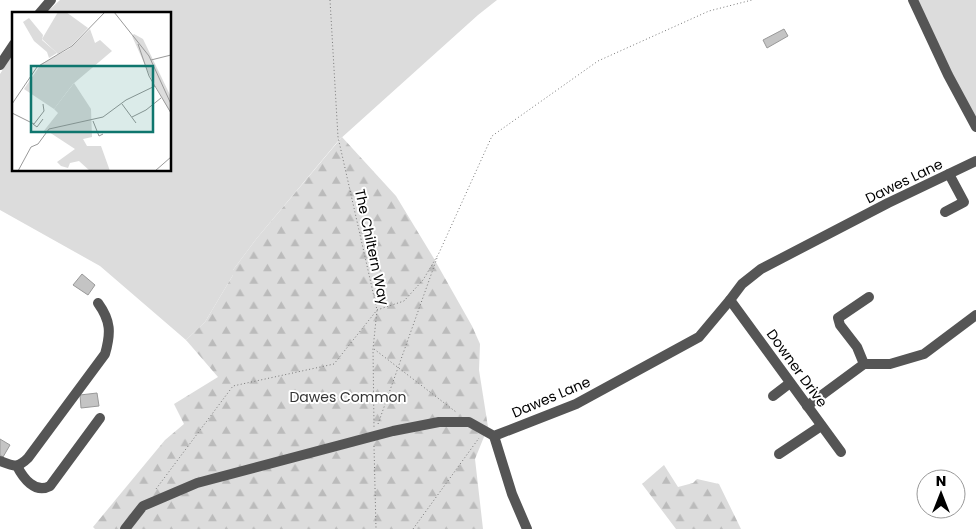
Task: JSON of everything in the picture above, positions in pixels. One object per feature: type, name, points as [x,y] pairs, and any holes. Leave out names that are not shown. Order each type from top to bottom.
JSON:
[{"type":"street","points":[[41,12],[51,0]]},
{"type":"street","points":[[914,0],[948,75],[976,127]]},
{"type":"street","points":[[0,65],[12,47]]},
{"type":"street","name":"Dawes Lane","points":[[494,436],[576,404],[699,337],[742,284],[761,269],[888,203],[976,161]]},
{"type":"street","points":[[945,212],[964,202],[949,174]]},
{"type":"street","points":[[864,364],[857,347],[840,325],[838,318],[869,297]]},
{"type":"street","name":"Downer Drive","points":[[730,300],[841,452]]},
{"type":"street","points":[[0,461],[17,466],[22,465],[105,354],[109,339],[109,328],[104,312],[98,303]]},
{"type":"street","points":[[807,406],[864,364],[890,364],[924,354],[976,316]]},
{"type":"street","points":[[772,396],[790,383]]},
{"type":"street","points":[[17,466],[22,475],[34,486],[39,489],[45,489],[50,486],[100,418]]},
{"type":"street","points":[[125,529],[143,506],[197,483],[374,436],[439,422],[469,422],[494,436],[512,494],[527,529]]},
{"type":"street","points":[[779,454],[821,426]]},
{"type":"path","name":"The Chiltern Way","points":[[330,0],[338,136],[377,310],[373,349],[376,529]]},
{"type":"path","points":[[374,436],[439,253],[492,136],[598,60],[709,11],[752,0]]},
{"type":"path","points":[[154,491],[233,386],[334,364],[377,310],[404,301],[423,280],[439,253]]},
{"type":"path","points":[[373,349],[469,422]]},
{"type":"path","points":[[414,529],[484,431]]},
{"type":"green space","points":[[60,0],[497,0],[339,140],[257,238],[233,270],[233,275],[205,322],[186,340],[100,266],[0,210],[0,74],[12,55],[12,171],[171,171],[171,12],[47,12]]},
{"type":"green space","points":[[918,0],[976,0],[976,119],[946,65]]},
{"type":"green space","name":"Dawes Common","points":[[342,137],[396,196],[433,257],[472,326],[480,344],[479,370],[488,427],[475,459],[483,529],[95,529],[93,527],[165,440],[184,424],[174,404],[218,377],[186,340],[205,322],[233,275],[233,270],[257,238]]},
{"type":"green space","points":[[664,465],[678,487],[693,483],[697,479],[719,484],[741,529],[676,529],[642,484]]},
{"type":"building","points":[[784,29],[788,36],[767,48],[763,40]]},
{"type":"building","points":[[82,274],[95,285],[88,295],[73,285]]},
{"type":"building","points":[[97,393],[99,406],[81,408],[80,395]]},
{"type":"building","points":[[0,439],[10,445],[3,457],[0,455]]}]
